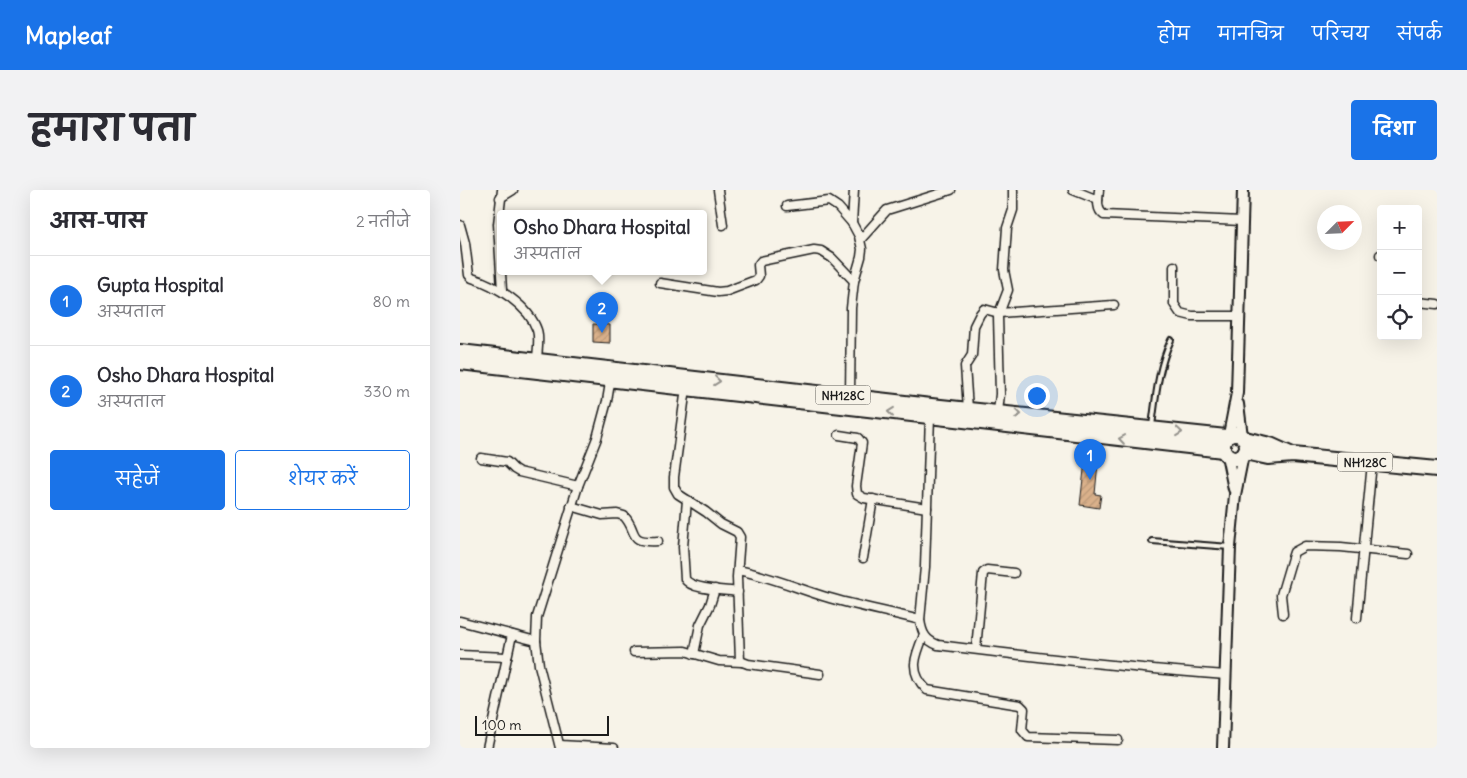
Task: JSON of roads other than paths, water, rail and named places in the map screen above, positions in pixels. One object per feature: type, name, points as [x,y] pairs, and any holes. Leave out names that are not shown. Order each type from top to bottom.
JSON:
[{"type":"highway","name":"NH128C","points":[[460,352],[537,361],[686,388],[930,416],[1235,445],[1270,445],[1294,455],[1437,469]]},
{"type":"highway","name":"NH128C","points":[[460,362],[850,395],[1152,430],[1235,445]]},
{"type":"street","points":[[499,210],[500,193],[513,190]]},
{"type":"street","points":[[718,190],[723,225]]},
{"type":"street","points":[[852,223],[854,190]]},
{"type":"street","points":[[860,240],[887,210],[952,190]]},
{"type":"street","points":[[998,412],[1000,394],[999,313],[1008,290],[1004,270],[1007,228],[1013,210],[1013,190]]},
{"type":"street","points":[[1072,190],[1098,200]]},
{"type":"street","points":[[1098,190],[1098,206],[1101,214],[1108,216],[1242,221]]},
{"type":"street","points":[[1223,748],[1230,547],[1235,495],[1243,190]]},
{"type":"street","points":[[787,206],[828,201],[838,207],[852,223],[860,240],[861,257],[854,281],[850,326],[850,395]]},
{"type":"street","points":[[460,225],[465,243],[469,275],[502,290],[532,320],[538,336],[537,361]]},
{"type":"street","points":[[660,283],[712,292],[723,292],[756,280],[759,276],[758,265],[761,261],[814,250],[827,254],[854,281]]},
{"type":"street","points":[[1174,266],[1174,304],[1180,313],[1192,316],[1240,316]]},
{"type":"street","points":[[501,275],[502,290]]},
{"type":"street","points":[[1422,302],[1437,304]]},
{"type":"street","points":[[968,409],[965,366],[972,356],[974,326],[984,309],[999,313],[1114,305]]},
{"type":"street","points":[[611,374],[607,401],[596,438],[571,506],[537,617],[536,641],[538,664],[560,747],[614,748]]},
{"type":"street","points":[[686,388],[674,477],[675,491],[721,524],[739,533],[741,540],[738,592],[740,658],[742,662]]},
{"type":"street","points":[[930,416],[925,567],[920,620],[926,639],[938,645],[1127,668],[1226,675]]},
{"type":"street","points":[[839,435],[858,438],[862,443],[856,492],[859,496],[927,508]]},
{"type":"street","points":[[1235,445],[1235,495]]},
{"type":"street","points":[[481,458],[508,462],[514,470],[519,472],[578,486]]},
{"type":"street","points":[[1357,618],[1372,463]]},
{"type":"street","points":[[863,558],[873,499]]},
{"type":"street","points":[[687,500],[683,547],[684,579],[690,585],[738,592]]},
{"type":"street","points":[[571,506],[602,515],[617,514],[624,516],[639,540],[646,542],[658,541]]},
{"type":"street","points":[[1283,614],[1281,595],[1294,552],[1299,548],[1305,546],[1364,549],[1408,554]]},
{"type":"street","points":[[738,570],[760,574],[774,581],[829,598],[920,620]]},
{"type":"street","points":[[976,649],[983,573],[987,570],[1014,573]]},
{"type":"street","points":[[694,654],[700,625],[710,605],[715,589]]},
{"type":"street","points":[[460,622],[536,641]]},
{"type":"street","points":[[487,748],[512,635]]},
{"type":"street","points":[[924,635],[914,664],[918,679],[927,690],[1023,707],[1022,730],[1028,737],[1118,740]]},
{"type":"street","points":[[634,652],[678,651],[719,661],[742,662],[820,674]]},
{"type":"street","points":[[460,654],[507,657]]},
{"type":"lane","points":[[1152,430],[1160,371],[1171,340]]},
{"type":"lane","points":[[1152,541],[1230,547]]},
{"type":"place","name":"Osho Dhara Hospital","points":[[602,333]]},
{"type":"place","name":"Gupta Hospital","points":[[1090,480]]}]
